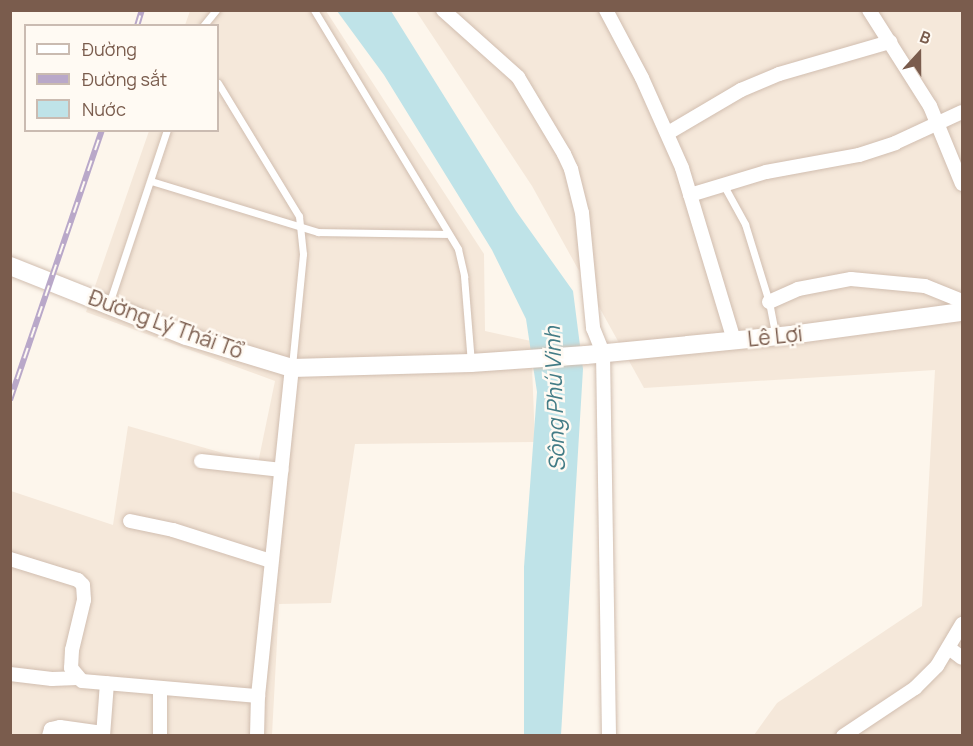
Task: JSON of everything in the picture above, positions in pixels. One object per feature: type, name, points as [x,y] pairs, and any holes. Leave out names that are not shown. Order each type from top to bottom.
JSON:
[{"type":"main road","name":"Đường Lý Thái Tổ","points":[[10,266],[186,336],[292,368],[504,361]]},
{"type":"main road","name":"Lê Lợi","points":[[504,361],[775,336],[963,312]]},
{"type":"street","points":[[443,10],[518,77],[564,154],[571,169],[582,213],[593,328],[609,735]]},
{"type":"street","points":[[606,10],[668,134],[690,195],[734,340]]},
{"type":"street","points":[[869,10],[937,122],[963,184]]},
{"type":"street","points":[[668,134],[741,90],[779,74],[890,42]]},
{"type":"street","points":[[690,195],[766,172],[859,155],[895,143],[963,112]]},
{"type":"street","points":[[769,302],[798,289],[851,279],[925,286],[963,301]]},
{"type":"street","points":[[257,735],[258,696],[292,368]]},
{"type":"street","points":[[201,461],[281,470]]},
{"type":"street","points":[[130,521],[173,530],[271,561]]},
{"type":"street","points":[[10,559],[78,580],[83,585],[84,600],[72,650],[72,668],[76,678]]},
{"type":"street","points":[[843,735],[915,688],[937,666],[963,624]]},
{"type":"street","points":[[949,648],[963,658]]},
{"type":"street","points":[[10,674],[52,679],[76,678],[86,682],[258,696]]},
{"type":"street","points":[[49,735],[51,729],[60,727],[103,734],[107,683]]},
{"type":"street","points":[[160,688],[160,735]]},
{"type":"lane","points":[[205,24],[216,10]]},
{"type":"lane","points":[[314,10],[362,87],[446,234],[458,249],[462,263],[471,363]]},
{"type":"lane","points":[[219,85],[294,204],[302,228],[303,254],[292,368]]},
{"type":"lane","points":[[109,304],[166,132]]},
{"type":"lane","points":[[150,181],[302,228],[330,233],[446,234]]},
{"type":"lane","points":[[723,184],[745,224],[769,302],[775,336]]},
{"type":"shaded area","points":[[190,11],[326,11],[484,254],[485,331],[531,341],[535,442],[355,444],[331,603],[279,604],[272,735],[11,736],[11,491],[113,525],[128,426],[258,463],[275,381],[86,312],[149,132],[219,132],[219,24],[185,24]]},
{"type":"shaded area","points":[[416,11],[962,11],[962,735],[754,735],[777,703],[922,606],[935,370],[644,388],[532,186]]},
{"type":"water","name":"Sông Phú Vinh","points":[[337,11],[391,11],[516,211],[573,291],[583,369],[561,735],[524,735],[524,567],[537,392],[526,319],[492,250],[384,75]]},
{"type":"railway","points":[[138,24],[142,10]]},
{"type":"railway","points":[[10,400],[101,132]]}]
